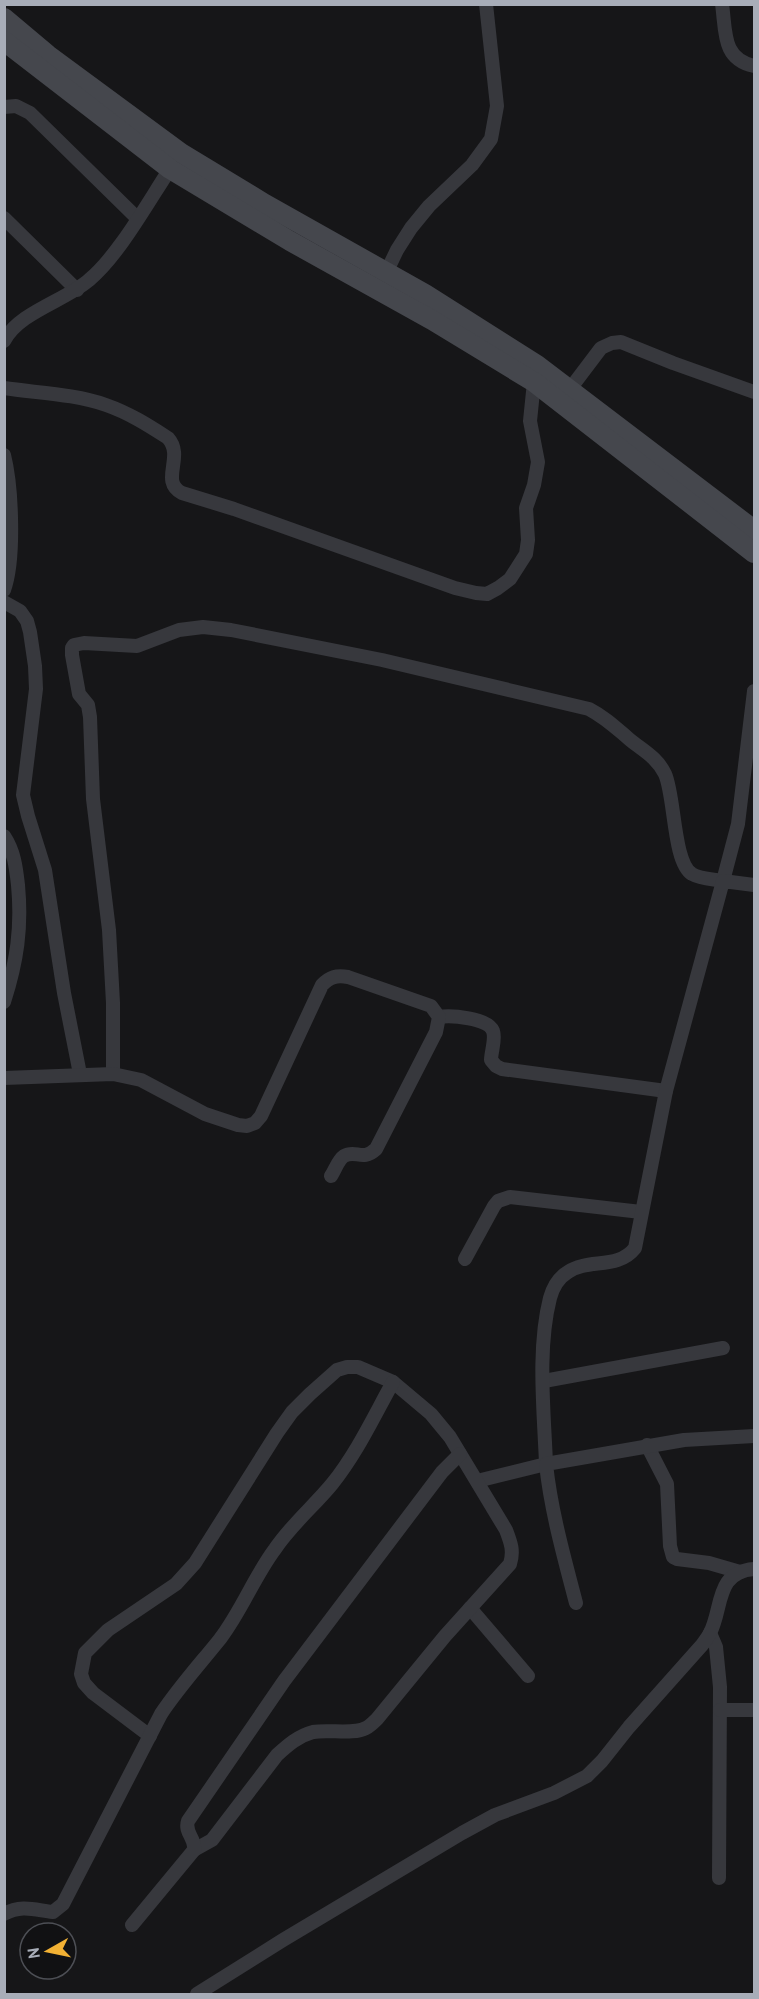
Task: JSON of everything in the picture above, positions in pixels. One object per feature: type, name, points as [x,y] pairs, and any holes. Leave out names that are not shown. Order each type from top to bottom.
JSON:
[{"type":"street","points":[[386,273],[411,228],[429,206],[472,165],[491,139],[497,106],[486,4]]},
{"type":"street","points":[[722,4],[730,51],[736,59],[754,66]]},
{"type":"street","points":[[4,18],[48,55],[181,153],[265,204],[425,294],[537,365],[754,530]]},
{"type":"street","points":[[4,41],[170,169],[290,241],[461,337],[534,382],[754,553]]},
{"type":"street","points":[[4,107],[16,106],[30,113],[137,218]]},
{"type":"street","points":[[5,339],[18,324],[76,290],[90,279],[109,259],[170,169]]},
{"type":"street","points":[[4,218],[76,290]]},
{"type":"street","points":[[570,389],[601,348],[621,342],[754,392]]},
{"type":"street","points":[[4,388],[105,404],[134,416],[173,442],[176,458],[172,483],[175,489],[182,493],[234,509],[455,588],[487,594],[510,579],[526,554],[528,540],[526,508],[534,485],[538,462],[530,421],[534,382]]},
{"type":"street","points":[[4,455],[11,540],[10,567],[4,590]]},
{"type":"street","points":[[4,602],[20,611],[27,621],[30,632],[36,689],[24,795],[28,816],[45,870],[64,993],[80,1074]]},
{"type":"street","points":[[113,1074],[110,951],[93,798],[90,717],[87,705],[79,694],[72,655],[72,648],[79,643],[137,646],[179,630],[203,627],[231,630],[382,660],[589,709],[605,717],[658,762],[668,784],[679,850],[684,866],[691,873],[703,878],[754,885]]},
{"type":"street","points":[[576,1603],[553,1510],[546,1464],[544,1381],[546,1320],[550,1296],[559,1279],[571,1270],[619,1260],[629,1255],[635,1248],[640,1212],[666,1091],[738,824],[754,691]]},
{"type":"street","points":[[4,836],[11,847],[16,864],[20,936],[15,968],[4,1002]]},
{"type":"street","points":[[4,1078],[113,1074],[141,1080],[205,1114],[247,1126],[255,1123],[261,1116],[322,985],[329,978],[338,975],[348,976],[430,1006],[439,1017]]},
{"type":"street","points":[[439,1017],[453,1015],[484,1023],[490,1027],[494,1036],[491,1060],[502,1069],[666,1091]]},
{"type":"street","points":[[331,1176],[344,1157],[349,1154],[363,1156],[371,1154],[376,1149],[436,1032],[439,1017]]},
{"type":"street","points":[[465,1258],[494,1206],[503,1198],[640,1212]]},
{"type":"street","points":[[544,1381],[723,1348]]},
{"type":"street","points":[[132,1925],[194,1850],[212,1840],[277,1755],[301,1737],[315,1732],[357,1731],[367,1728],[510,1564],[513,1555],[511,1542],[477,1480],[431,1414],[393,1382],[365,1369],[347,1367],[338,1370],[310,1394],[277,1432],[195,1563],[176,1584],[108,1630],[84,1653],[81,1674],[84,1683],[150,1736]]},
{"type":"street","points":[[4,1914],[29,1907],[53,1912],[59,1909],[176,1691],[237,1615],[263,1566],[276,1547],[333,1483],[350,1460],[393,1382]]},
{"type":"street","points":[[477,1480],[546,1464],[684,1440],[754,1436]]},
{"type":"street","points":[[647,1446],[667,1484],[670,1546],[673,1557],[747,1571]]},
{"type":"street","points":[[194,1850],[195,1845],[186,1825],[205,1795],[315,1639],[442,1472],[460,1454]]},
{"type":"street","points":[[197,1995],[283,1940],[462,1833],[495,1815],[554,1793],[587,1776],[678,1674],[710,1633],[724,1587],[747,1571]]},
{"type":"street","points":[[470,1608],[528,1676]]},
{"type":"street","points":[[710,1633],[716,1647],[719,1665],[719,1878]]},
{"type":"street","points":[[720,1710],[754,1710]]}]
